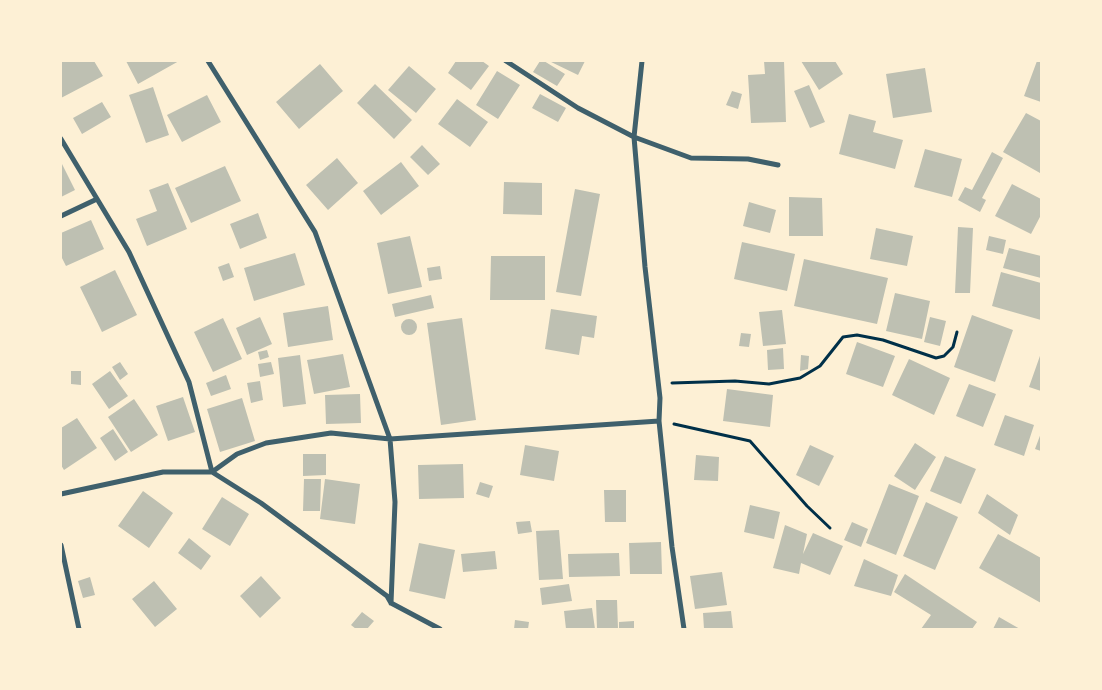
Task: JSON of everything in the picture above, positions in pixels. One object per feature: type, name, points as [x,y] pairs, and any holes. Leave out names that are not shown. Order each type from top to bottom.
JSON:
[{"type":"street","points":[[208,61],[315,232],[390,439],[395,502],[392,603]]},
{"type":"street","points":[[506,61],[578,108],[634,137],[691,158],[748,159],[778,165]]},
{"type":"street","points":[[642,61],[634,137],[645,266],[659,383],[659,421],[672,547],[684,629]]},
{"type":"street","points":[[61,139],[129,252],[189,382],[212,472]]},
{"type":"street","points":[[61,216],[97,199]]},
{"type":"street","points":[[212,472],[237,454],[266,443],[331,433],[390,439],[659,421]]},
{"type":"street","points":[[61,494],[163,472],[212,472],[261,503],[387,596],[392,603],[440,629]]},
{"type":"street","points":[[61,545],[79,629]]},
{"type":"path","points":[[659,383],[735,381],[769,384],[800,378],[820,366],[843,337],[857,335],[883,340],[936,358],[944,356],[953,347],[957,332]]},
{"type":"path","points":[[659,421],[714,435],[750,440],[807,506],[830,528]]},
{"type":"building","points":[[61,61],[94,61],[103,76],[61,98]]},
{"type":"building","points":[[126,61],[179,61],[138,84]]},
{"type":"building","points":[[456,61],[482,61],[489,66],[471,90],[448,73]]},
{"type":"building","points":[[540,61],[544,61],[565,74],[557,86],[533,72]]},
{"type":"building","points":[[549,61],[585,61],[578,75]]},
{"type":"building","points":[[764,61],[784,61],[786,122],[751,123],[748,75],[765,74]]},
{"type":"building","points":[[801,61],[835,61],[843,74],[819,90]]},
{"type":"building","points":[[1037,61],[1041,61],[1041,102],[1024,96]]},
{"type":"building","points":[[320,64],[343,91],[299,129],[276,102]]},
{"type":"building","points":[[409,66],[436,89],[416,113],[388,90]]},
{"type":"building","points":[[925,68],[932,112],[893,118],[886,74]]},
{"type":"building","points":[[497,71],[520,85],[498,119],[476,105]]},
{"type":"building","points":[[375,84],[412,120],[394,139],[357,103]]},
{"type":"building","points":[[809,85],[825,122],[810,128],[794,91]]},
{"type":"building","points":[[153,87],[169,135],[146,143],[129,95]]},
{"type":"building","points":[[732,91],[742,94],[738,109],[726,105]]},
{"type":"building","points":[[540,94],[566,108],[558,122],[532,108]]},
{"type":"building","points":[[207,95],[221,122],[182,142],[167,115]]},
{"type":"building","points":[[457,99],[488,122],[470,147],[438,124]]},
{"type":"building","points":[[102,102],[111,117],[82,134],[73,118]]},
{"type":"building","points":[[1026,113],[1041,121],[1040,173],[1003,152]]},
{"type":"building","points":[[849,114],[876,121],[873,132],[903,140],[895,169],[839,154]]},
{"type":"building","points":[[422,145],[440,164],[428,175],[410,157]]},
{"type":"building","points":[[925,149],[962,159],[952,197],[914,187]]},
{"type":"building","points":[[992,152],[1003,158],[982,198],[986,200],[980,212],[958,200],[965,187],[972,190]]},
{"type":"building","points":[[337,158],[358,183],[328,210],[306,185]]},
{"type":"building","points":[[61,162],[75,190],[61,197]]},
{"type":"building","points":[[401,162],[419,186],[381,215],[363,191]]},
{"type":"building","points":[[225,166],[241,201],[191,223],[175,188]]},
{"type":"building","points":[[504,182],[542,183],[542,215],[503,214]]},
{"type":"building","points":[[168,183],[187,229],[147,246],[136,219],[157,211],[149,190]]},
{"type":"building","points":[[1012,184],[1041,199],[1041,215],[1031,234],[995,216]]},
{"type":"building","points":[[575,189],[600,194],[581,296],[556,292]]},
{"type":"building","points":[[789,197],[822,198],[823,236],[789,236]]},
{"type":"building","points":[[749,202],[776,210],[770,233],[743,226]]},
{"type":"building","points":[[258,213],[267,238],[240,249],[230,224]]},
{"type":"building","points":[[91,220],[104,249],[66,266],[61,256],[61,233]]},
{"type":"building","points":[[958,227],[973,228],[970,293],[955,293]]},
{"type":"building","points":[[876,228],[913,236],[907,266],[870,259]]},
{"type":"building","points":[[410,236],[422,287],[388,294],[377,243]]},
{"type":"building","points":[[989,236],[1006,240],[1003,254],[986,250]]},
{"type":"building","points":[[742,242],[795,254],[787,291],[734,279]]},
{"type":"building","points":[[1009,248],[1041,256],[1041,278],[1003,268]]},
{"type":"building","points":[[295,253],[305,285],[254,301],[244,268]]},
{"type":"building","points":[[491,256],[545,256],[545,300],[490,300]]},
{"type":"building","points":[[804,259],[888,278],[877,324],[794,306]]},
{"type":"building","points":[[229,263],[234,277],[223,281],[218,267]]},
{"type":"building","points":[[440,266],[442,279],[429,281],[427,268]]},
{"type":"building","points":[[115,270],[137,315],[102,332],[80,287]]},
{"type":"building","points":[[1001,272],[1041,283],[1041,320],[992,306]]},
{"type":"building","points":[[895,293],[930,301],[922,339],[886,331]]},
{"type":"building","points":[[431,295],[434,308],[395,317],[392,304]]},
{"type":"building","points":[[328,306],[333,340],[288,347],[283,313]]},
{"type":"building","points":[[551,309],[597,316],[594,338],[582,336],[579,355],[545,349]]},
{"type":"building","points":[[782,310],[786,344],[763,346],[759,312]]},
{"type":"building","points":[[972,315],[1013,330],[995,382],[954,367]]},
{"type":"building","points":[[260,317],[272,344],[247,355],[236,328]]},
{"type":"building","points":[[930,317],[946,321],[940,346],[924,342]]},
{"type":"building","points":[[223,318],[242,359],[213,372],[194,332]]},
{"type":"building","points":[[462,318],[476,420],[441,425],[427,323]]},
{"type":"building","points":[[409,319],[415,321],[417,327],[415,333],[409,335],[403,333],[401,327],[403,321]]},
{"type":"building","points":[[741,333],[751,334],[749,347],[739,346]]},
{"type":"building","points":[[857,342],[895,356],[883,387],[846,374]]},
{"type":"building","points":[[783,348],[784,369],[768,370],[767,350]]},
{"type":"building","points":[[267,350],[269,357],[260,360],[258,352]]},
{"type":"building","points":[[1041,353],[1041,391],[1029,387]]},
{"type":"building","points":[[343,354],[350,387],[314,394],[307,360]]},
{"type":"building","points":[[300,355],[306,404],[283,407],[278,358]]},
{"type":"building","points":[[801,355],[809,356],[808,369],[800,371]]},
{"type":"building","points":[[909,359],[950,378],[934,415],[892,395]]},
{"type":"building","points":[[120,362],[128,374],[120,380],[112,367]]},
{"type":"building","points":[[271,362],[274,374],[260,377],[258,364]]},
{"type":"building","points":[[71,371],[81,371],[81,385],[71,384]]},
{"type":"building","points":[[110,371],[128,396],[109,409],[92,384]]},
{"type":"building","points":[[226,375],[231,389],[211,396],[206,383]]},
{"type":"building","points":[[260,381],[263,400],[251,403],[247,383]]},
{"type":"building","points":[[969,384],[996,394],[983,427],[956,416]]},
{"type":"building","points":[[727,389],[773,395],[770,427],[723,421]]},
{"type":"building","points":[[360,394],[361,423],[326,424],[325,395]]},
{"type":"building","points":[[183,397],[195,432],[168,441],[156,406]]},
{"type":"building","points":[[242,398],[255,441],[220,452],[207,409]]},
{"type":"building","points":[[134,399],[158,435],[131,452],[108,417]]},
{"type":"building","points":[[1005,415],[1034,425],[1024,456],[994,445]]},
{"type":"building","points":[[77,418],[97,448],[64,470],[61,465],[61,428]]},
{"type":"building","points":[[113,429],[128,452],[115,461],[100,438]]},
{"type":"building","points":[[1041,433],[1041,451],[1035,449]]},
{"type":"building","points":[[915,443],[936,457],[915,490],[894,476]]},
{"type":"building","points":[[525,445],[559,451],[554,481],[520,475]]},
{"type":"building","points":[[810,445],[834,456],[819,486],[796,475]]},
{"type":"building","points":[[303,454],[326,454],[326,475],[303,476]]},
{"type":"building","points":[[696,455],[719,457],[718,481],[694,480]]},
{"type":"building","points":[[945,456],[976,469],[961,504],[930,491]]},
{"type":"building","points":[[463,464],[464,498],[419,499],[418,465]]},
{"type":"building","points":[[304,479],[321,479],[320,511],[303,511]]},
{"type":"building","points":[[325,479],[360,484],[355,524],[320,519]]},
{"type":"building","points":[[480,482],[493,486],[489,498],[476,494]]},
{"type":"building","points":[[889,484],[919,496],[896,555],[866,543]]},
{"type":"building","points":[[604,490],[626,490],[626,522],[605,522]]},
{"type":"building","points":[[143,491],[173,513],[149,548],[118,526]]},
{"type":"building","points":[[987,494],[1018,515],[1010,535],[978,513]]},
{"type":"building","points":[[222,497],[249,514],[230,546],[202,529]]},
{"type":"building","points":[[926,502],[958,517],[935,570],[903,556]]},
{"type":"building","points":[[750,505],[780,512],[774,539],[744,532]]},
{"type":"building","points":[[530,521],[532,532],[518,534],[516,522]]},
{"type":"building","points":[[852,522],[868,529],[861,547],[844,540]]},
{"type":"building","points":[[785,525],[807,534],[803,554],[813,533],[843,546],[830,575],[801,563],[799,574],[773,568]]},
{"type":"building","points":[[559,530],[563,579],[539,580],[536,531]]},
{"type":"building","points":[[998,534],[1041,558],[1041,603],[979,568]]},
{"type":"building","points":[[189,538],[211,556],[201,570],[178,553]]},
{"type":"building","points":[[661,542],[662,574],[630,574],[629,543]]},
{"type":"building","points":[[419,543],[455,550],[445,599],[409,591]]},
{"type":"building","points":[[495,551],[497,569],[463,572],[461,554]]},
{"type":"building","points":[[619,553],[620,576],[569,577],[568,554]]},
{"type":"building","points":[[864,559],[898,575],[891,596],[854,586]]},
{"type":"building","points":[[722,572],[727,605],[695,609],[690,576]]},
{"type":"building","points":[[905,574],[977,622],[972,629],[921,629],[931,615],[894,592]]},
{"type":"building","points":[[261,576],[281,598],[260,618],[240,596]]},
{"type":"building","points":[[90,577],[95,595],[83,598],[78,581]]},
{"type":"building","points":[[154,581],[177,609],[155,627],[132,599]]},
{"type":"building","points":[[569,584],[572,601],[542,605],[540,588]]},
{"type":"building","points":[[596,600],[617,600],[618,629],[597,629]]},
{"type":"building","points":[[592,608],[595,629],[566,629],[564,611]]},
{"type":"building","points":[[731,611],[733,629],[704,629],[703,613]]},
{"type":"building","points":[[362,612],[374,621],[367,629],[356,629],[351,625]]},
{"type":"building","points":[[999,617],[1020,629],[993,629]]},
{"type":"building","points":[[515,620],[529,622],[528,629],[514,629]]},
{"type":"building","points":[[634,621],[634,629],[619,629],[619,622]]}]
